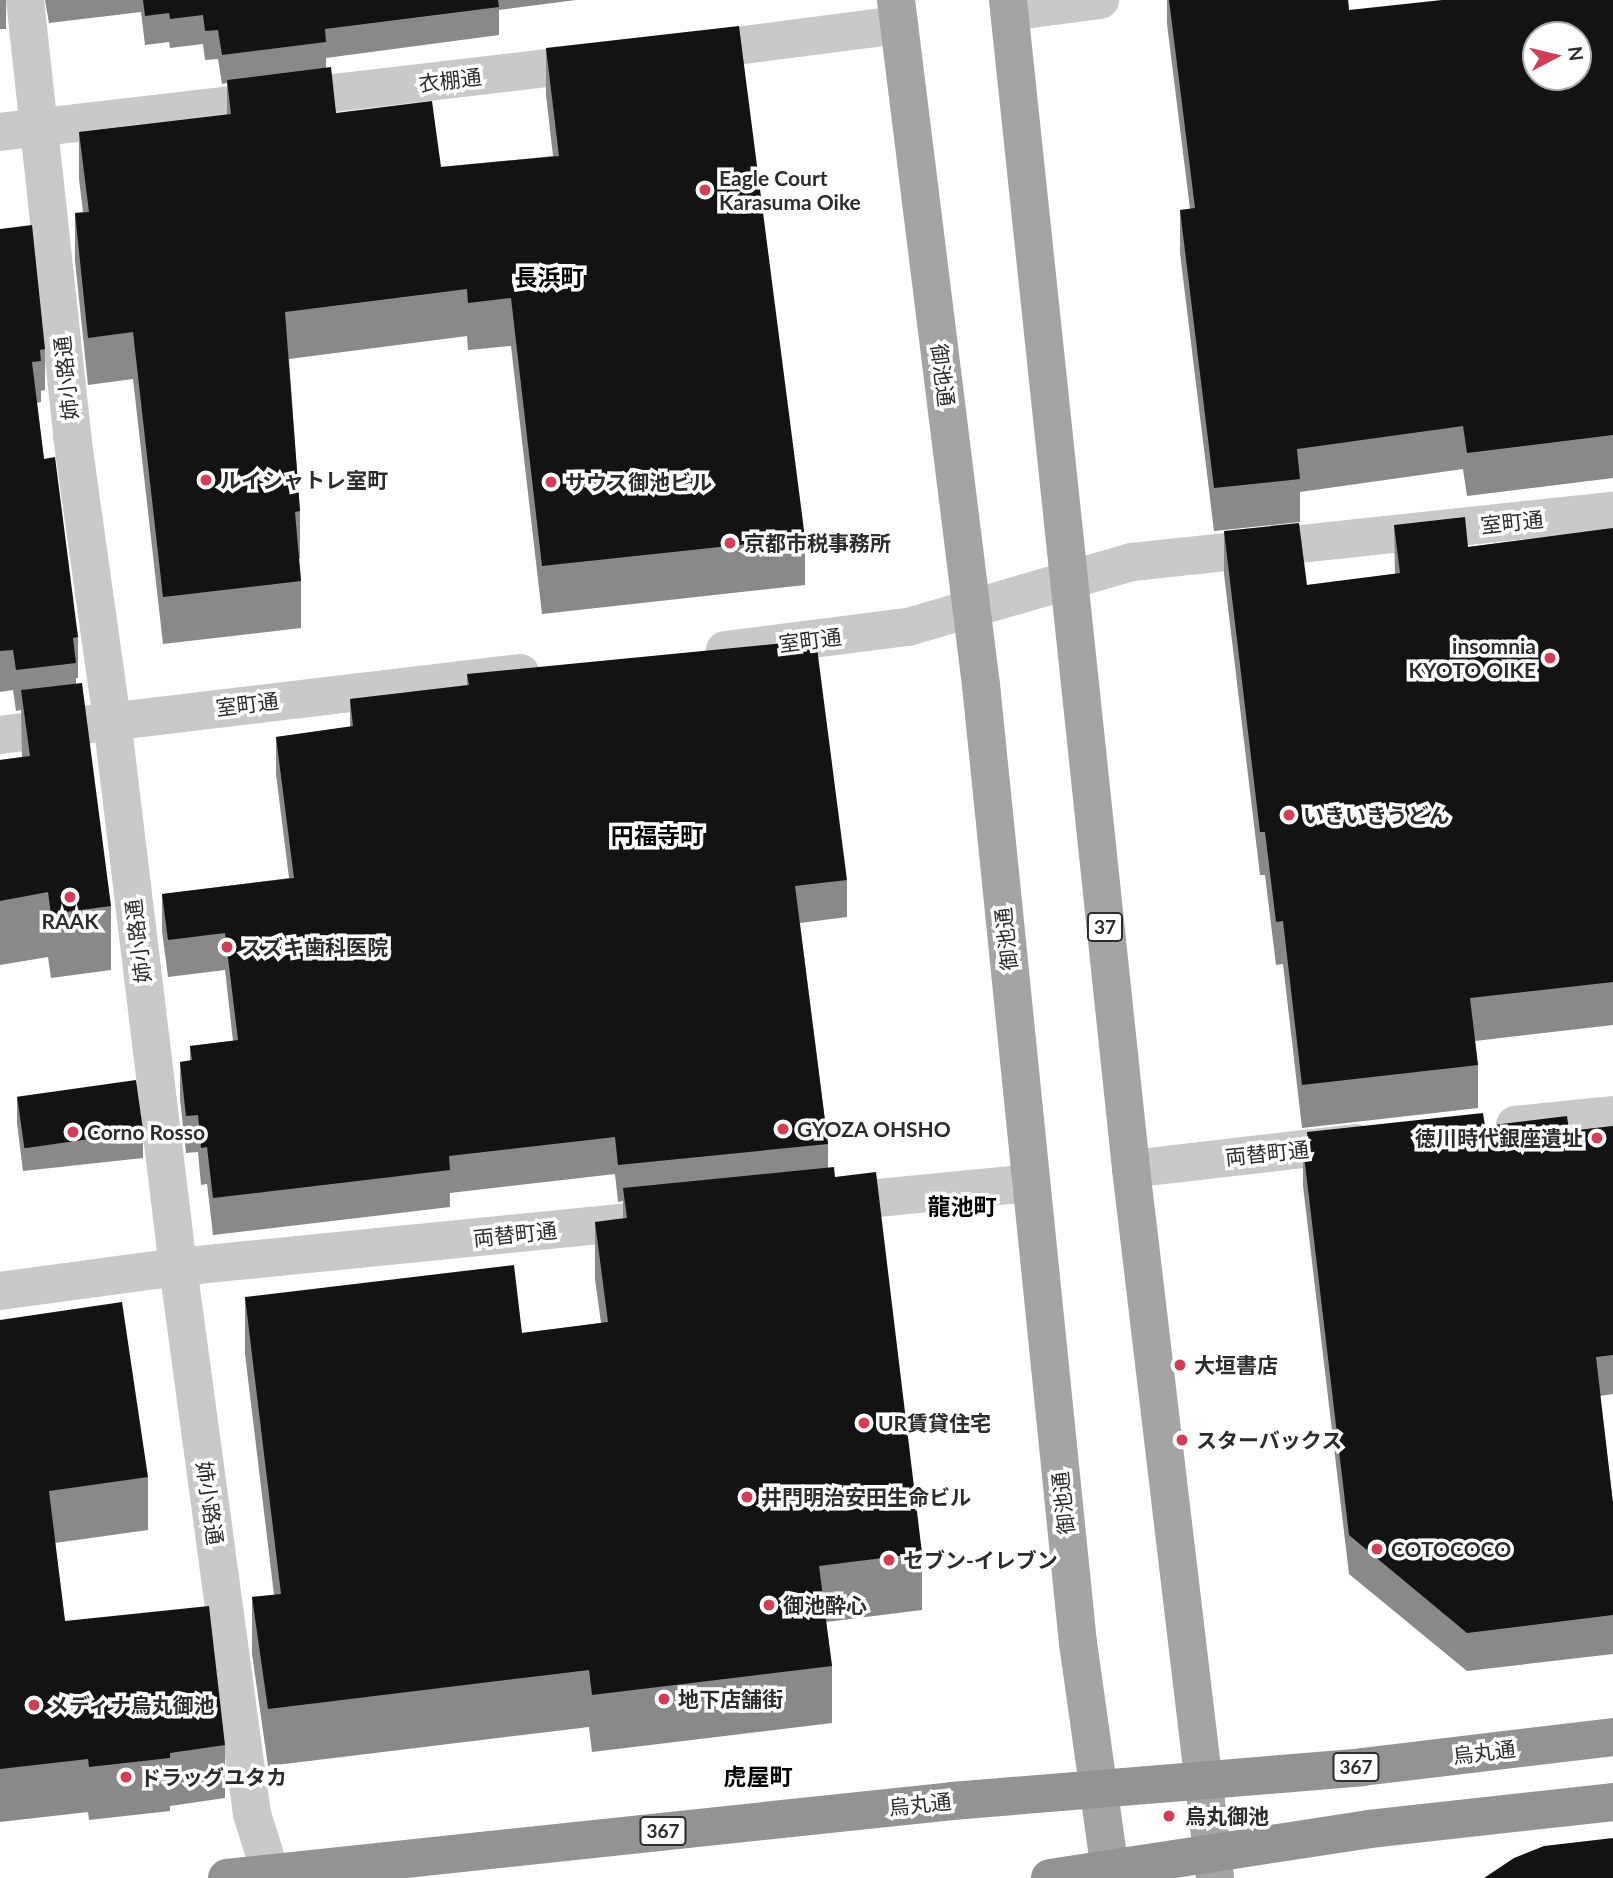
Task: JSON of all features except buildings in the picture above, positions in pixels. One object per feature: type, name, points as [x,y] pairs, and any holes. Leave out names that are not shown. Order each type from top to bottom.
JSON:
[{"type":"highway","name":"烏丸通","points":[[227,1878],[1098,1788],[1362,1767],[1613,1737]]},
{"type":"highway","points":[[1050,1878],[1213,1866],[1369,1829],[1613,1802]]},
{"type":"main road","name":"37","points":[[1008,6],[1130,1169],[1213,1866]]},
{"type":"main road","name":"御池通","points":[[898,13],[972,609],[1077,1643],[1111,1874]]},
{"type":"street","name":"姉小路通","points":[[25,0],[72,436],[111,720],[178,1267],[252,1814],[271,1875]]},
{"type":"street","points":[[1008,6],[1100,0]]},
{"type":"street","name":"衣棚通","points":[[0,132],[646,57],[898,13]]},
{"type":"street","name":"室町通","points":[[691,653],[908,627],[1132,562],[1613,512]]},
{"type":"street","name":"室町通","points":[[0,734],[553,669]]},
{"type":"street","points":[[1475,1130],[1613,1115]]},
{"type":"street","name":"両替町通","points":[[1130,1169],[1392,1139]]},
{"type":"street","points":[[799,1205],[1030,1184]]},
{"type":"street","name":"両替町通","points":[[0,1291],[178,1267],[689,1216]]},
{"type":"place","name":"Eagle Court Karasuma Oike","points":[[705,190]]},
{"type":"place","name":"ルイシャトレ室町","points":[[206,480]]},
{"type":"place","name":"サウス御池ビル","points":[[551,482]]},
{"type":"place","name":"京都市税事務所","points":[[730,543]]},
{"type":"place","name":"insomnia KYOTO OIKE","points":[[1550,658]]},
{"type":"place","name":"いきいきうどん","points":[[1289,815]]},
{"type":"place","name":"RAAK","points":[[70,897]]},
{"type":"place","name":"スズキ歯科医院","points":[[227,947]]},
{"type":"place","name":"GYOZA OHSHO","points":[[783,1129]]},
{"type":"place","name":"Corno Rosso","points":[[73,1132]]},
{"type":"place","name":"徳川時代銀座遺址","points":[[1597,1138]]},
{"type":"place","name":"大垣書店","points":[[1180,1365]]},
{"type":"place","name":"UR賃貸住宅","points":[[864,1423]]},
{"type":"place","name":"スターバックス","points":[[1182,1440]]},
{"type":"place","name":"井門明治安田生命ビル","points":[[747,1497]]},
{"type":"place","name":"COTOCOCO","points":[[1377,1549]]},
{"type":"place","name":"セブン-イレブン","points":[[889,1560]]},
{"type":"place","name":"御池酔心","points":[[769,1605]]},
{"type":"place","name":"地下店舗街","points":[[664,1699]]},
{"type":"place","name":"メディナ烏丸御池","points":[[34,1705]]},
{"type":"place","name":"ドラッグユタカ","points":[[126,1777]]},
{"type":"place","name":"烏丸御池","points":[[1169,1816]]},
{"type":"district","name":"長浜町","points":[[549,277]]},
{"type":"district","name":"円福寺町","points":[[657,835]]},
{"type":"district","name":"龍池町","points":[[962,1206]]},
{"type":"district","name":"虎屋町","points":[[758,1776]]}]
